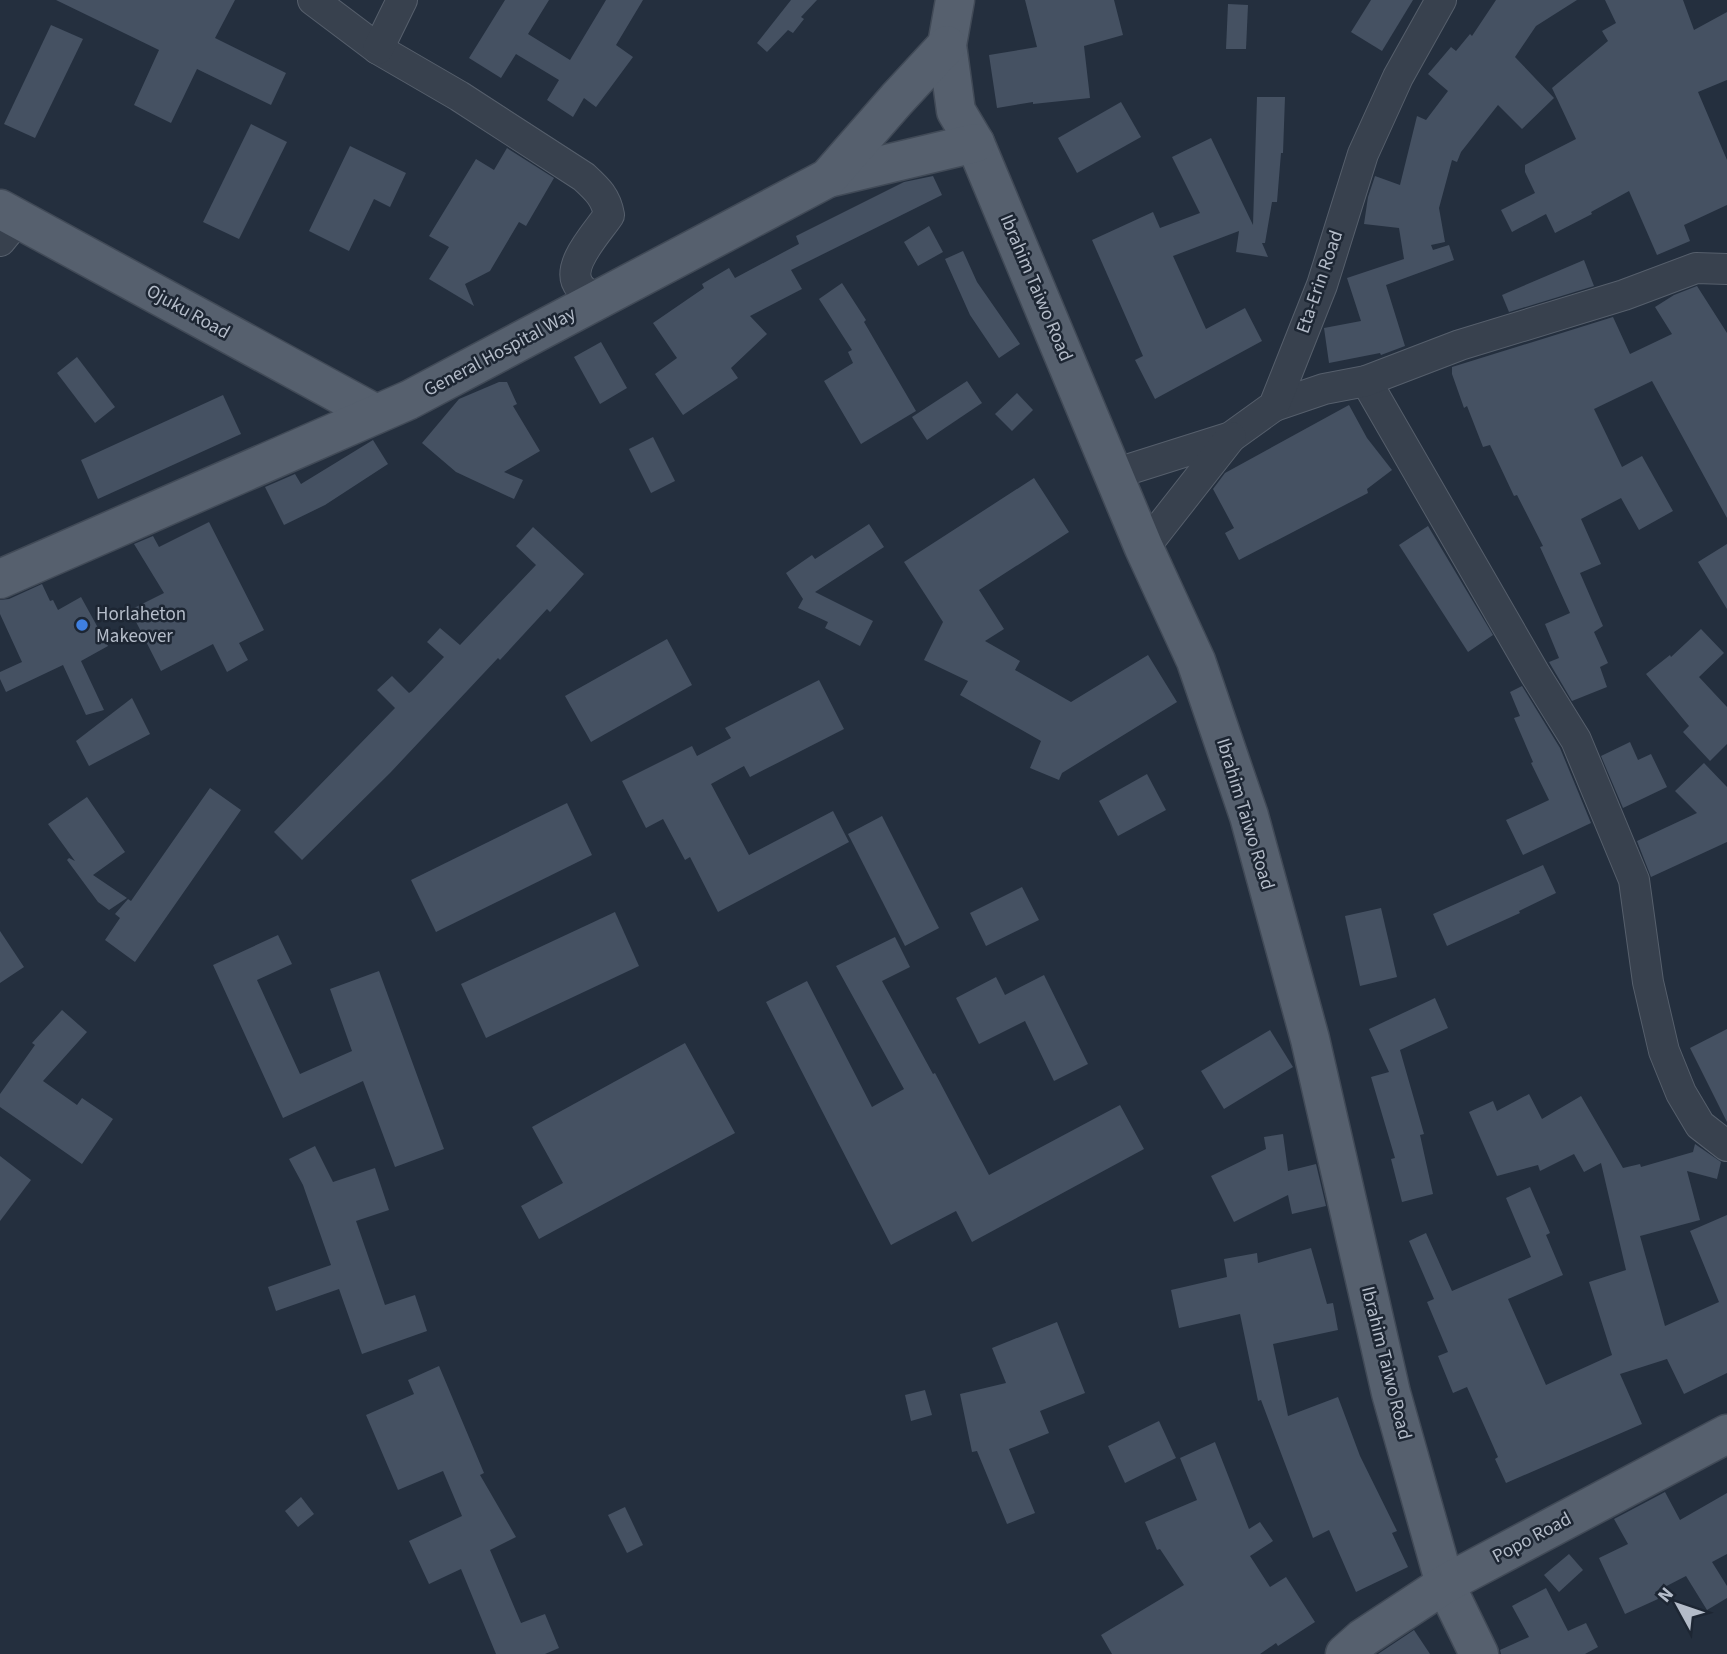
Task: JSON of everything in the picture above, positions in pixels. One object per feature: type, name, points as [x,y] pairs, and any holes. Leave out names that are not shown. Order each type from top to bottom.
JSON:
[{"type":"main road","name":"Ibrahim Taiwo Road","points":[[955,0],[947,45],[956,111],[975,143],[1144,548],[1196,661],[1249,816],[1310,1039],[1391,1393],[1446,1584],[1479,1654]]},
{"type":"main road","name":"General Hospital Way","points":[[0,579],[409,400],[828,178],[947,45]]},
{"type":"main road","points":[[828,178],[975,143]]},
{"type":"main road","name":"Ojuku Road","points":[[6,223],[376,414]]},
{"type":"main road","name":"Popo Road","points":[[1345,1654],[1363,1638],[1446,1584],[1727,1434]]},
{"type":"street","points":[[313,0],[378,49],[459,96],[598,189],[607,201],[609,215],[578,261],[574,273],[579,286],[597,301]]},
{"type":"street","points":[[378,49],[402,0]]},
{"type":"street","name":"Eta-Erin Road","points":[[1274,406],[1322,285],[1363,154],[1398,77],[1441,0]]},
{"type":"street","points":[[1144,548],[1231,438],[1274,406],[1324,389],[1366,382],[1460,345],[1624,295],[1696,268],[1727,269]]},
{"type":"street","points":[[1366,382],[1576,740],[1633,880],[1648,982],[1664,1051],[1681,1093],[1700,1125],[1727,1146]]},
{"type":"street","points":[[1114,474],[1231,438]]},
{"type":"building","points":[[56,0],[235,0],[215,38],[286,73],[271,105],[197,69],[171,123],[134,105],[159,50]]},
{"type":"building","points":[[505,0],[549,0],[528,34],[570,60],[606,0],[643,0],[616,45],[633,57],[596,107],[584,98],[573,117],[547,100],[559,80],[516,54],[501,78],[469,58]]},
{"type":"building","points":[[791,0],[817,0],[801,17],[804,19],[793,33],[788,30],[767,52],[757,43]]},
{"type":"building","points":[[1025,0],[1114,0],[1123,35],[1084,46],[1090,98],[1033,102],[997,108],[989,55],[1037,47]]},
{"type":"building","points":[[1371,0],[1413,0],[1382,51],[1351,32]]},
{"type":"building","points":[[1496,0],[1577,0],[1536,26],[1515,57],[1554,98],[1522,129],[1498,105],[1461,152],[1457,162],[1452,160],[1439,208],[1445,242],[1431,245],[1433,250],[1449,245],[1454,260],[1386,285],[1405,346],[1381,355],[1380,353],[1329,363],[1324,328],[1361,321],[1347,278],[1404,259],[1399,228],[1364,224],[1368,197],[1375,176],[1400,185],[1417,116],[1426,120],[1448,91],[1428,74],[1451,47],[1456,51],[1470,34],[1472,36]]},
{"type":"building","points":[[1605,0],[1683,0],[1694,30],[1727,12],[1727,80],[1698,92],[1727,160],[1727,205],[1684,225],[1690,241],[1657,255],[1629,191],[1555,233],[1546,214],[1512,232],[1501,210],[1535,193],[1525,172],[1525,165],[1576,139],[1552,88],[1608,41],[1602,31],[1616,23]]},
{"type":"building","points":[[1228,4],[1248,5],[1246,49],[1226,49]]},
{"type":"building","points":[[51,25],[83,39],[35,138],[4,124]]},
{"type":"building","points":[[1257,97],[1285,97],[1283,153],[1277,202],[1272,202],[1265,243],[1262,243],[1268,257],[1236,252],[1239,231],[1173,256],[1206,329],[1245,308],[1262,341],[1155,399],[1135,360],[1143,356],[1092,240],[1153,212],[1160,228],[1200,213],[1172,157],[1211,138],[1253,225]]},
{"type":"building","points":[[1121,102],[1141,137],[1077,173],[1058,138]]},
{"type":"building","points":[[251,124],[287,142],[239,239],[203,222]]},
{"type":"building","points":[[350,146],[406,173],[390,207],[374,199],[349,251],[309,231]]},
{"type":"building","points":[[507,148],[554,178],[526,226],[519,222],[490,271],[465,284],[474,306],[429,279],[449,247],[429,236],[476,159],[494,170]]},
{"type":"building","points":[[933,176],[942,195],[791,270],[802,289],[750,316],[767,334],[731,368],[738,378],[683,415],[655,374],[677,358],[653,323],[704,288],[702,284],[729,268],[735,278],[799,244],[796,236],[904,182]]},
{"type":"building","points":[[929,226],[943,252],[918,266],[904,242]]},
{"type":"building","points":[[963,251],[977,282],[1020,344],[999,358],[970,315],[945,259]]},
{"type":"building","points":[[1584,260],[1594,286],[1509,312],[1502,295]]},
{"type":"building","points":[[842,283],[866,320],[864,322],[916,411],[861,444],[824,381],[853,363],[848,352],[852,350],[819,299]]},
{"type":"building","points":[[1697,286],[1727,333],[1727,518],[1652,381],[1594,409],[1622,467],[1642,456],[1673,511],[1639,530],[1621,498],[1581,519],[1601,564],[1580,573],[1603,626],[1594,632],[1608,663],[1600,667],[1607,687],[1572,701],[1549,662],[1559,658],[1545,624],[1570,613],[1540,547],[1543,546],[1517,495],[1514,496],[1490,445],[1483,447],[1467,406],[1464,408],[1452,367],[1613,317],[1630,354],[1672,334],[1655,307],[1674,295]]},
{"type":"building","points":[[601,342],[627,388],[600,404],[574,357]]},
{"type":"building","points":[[77,357],[115,407],[95,423],[57,373]]},
{"type":"building","points":[[967,381],[982,403],[927,440],[912,417]]},
{"type":"building","points":[[499,382],[507,382],[517,404],[513,406],[540,451],[504,472],[523,480],[514,499],[456,472],[422,443],[459,399]]},
{"type":"building","points":[[1017,393],[1033,410],[1012,431],[995,414]]},
{"type":"building","points":[[223,395],[241,434],[98,499],[81,460]]},
{"type":"building","points":[[1349,405],[1367,438],[1392,470],[1367,489],[1368,493],[1239,560],[1225,533],[1234,528],[1213,489],[1225,473]]},
{"type":"building","points":[[653,437],[675,481],[651,493],[629,449]]},
{"type":"building","points":[[373,440],[388,464],[325,505],[284,525],[265,487],[295,474],[301,484]]},
{"type":"building","points":[[1034,478],[1069,532],[979,590],[1004,629],[985,641],[1020,661],[1015,670],[1071,702],[1148,655],[1177,702],[1062,773],[1059,780],[1030,768],[1041,741],[960,695],[968,681],[924,660],[943,622],[904,562]]},
{"type":"building","points":[[209,522],[264,630],[239,643],[248,660],[227,672],[213,644],[161,671],[130,610],[164,593],[134,544],[153,536],[159,547]]},
{"type":"building","points":[[869,524],[884,547],[815,592],[873,621],[860,646],[825,628],[828,622],[798,608],[803,599],[786,573],[812,555],[815,559]]},
{"type":"building","points":[[1428,526],[1493,635],[1468,652],[1399,545]]},
{"type":"building","points":[[533,527],[584,574],[550,612],[547,609],[500,660],[498,658],[390,773],[302,860],[274,832],[395,708],[377,690],[392,676],[409,693],[412,691],[444,657],[427,642],[440,628],[460,645],[536,565],[516,546]]},
{"type":"building","points":[[1727,544],[1727,609],[1698,562]]},
{"type":"building","points":[[42,584],[58,610],[81,597],[108,646],[81,661],[104,710],[86,715],[63,665],[6,692],[0,672],[22,662],[0,614],[0,600],[9,599]]},
{"type":"building","points":[[1701,629],[1724,653],[1699,677],[1727,707],[1727,744],[1710,761],[1683,732],[1689,726],[1646,674],[1670,655],[1671,657]]},
{"type":"building","points":[[667,639],[692,685],[591,742],[565,696]]},
{"type":"building","points":[[819,680],[844,729],[750,777],[744,766],[711,784],[749,855],[833,811],[849,842],[718,912],[690,857],[685,860],[663,819],[646,828],[622,781],[692,746],[697,756],[731,738],[725,728]]},
{"type":"building","points":[[1522,686],[1560,748],[1591,823],[1523,855],[1506,820],[1549,800],[1514,718],[1520,716],[1510,692]]},
{"type":"building","points":[[132,698],[150,734],[89,766],[76,741]]},
{"type":"building","points":[[1630,742],[1638,760],[1651,754],[1667,787],[1623,808],[1601,756]]},
{"type":"building","points":[[1704,763],[1727,787],[1727,842],[1651,877],[1637,841],[1697,813],[1675,791]]},
{"type":"building","points":[[1147,774],[1166,810],[1118,836],[1099,801]]},
{"type":"building","points":[[210,788],[241,810],[135,962],[105,940],[120,918],[115,914],[128,899],[131,901]]},
{"type":"building","points":[[87,797],[125,852],[93,875],[127,898],[109,910],[98,902],[67,860],[69,858],[75,861],[48,824]]},
{"type":"building","points":[[567,803],[592,855],[436,932],[411,880]]},
{"type":"building","points":[[882,816],[939,928],[905,946],[848,834]]},
{"type":"building","points":[[1543,865],[1556,893],[1519,911],[1520,913],[1447,946],[1433,914]]},
{"type":"building","points":[[1022,887],[1039,920],[986,946],[970,913]]},
{"type":"building","points":[[1381,908],[1397,977],[1360,986],[1345,916]]},
{"type":"building","points":[[615,912],[639,966],[486,1038],[461,984]]},
{"type":"building","points":[[0,931],[24,967],[0,983]]},
{"type":"building","points":[[278,935],[292,964],[257,980],[300,1074],[352,1051],[330,989],[379,971],[444,1149],[395,1167],[363,1081],[283,1118],[213,965]]},
{"type":"building","points":[[895,937],[910,967],[882,981],[989,1175],[1120,1105],[1144,1149],[972,1242],[956,1211],[891,1245],[766,1002],[807,981],[872,1107],[904,1089],[836,966]]},
{"type":"building","points":[[1044,975],[1088,1064],[1054,1081],[1025,1021],[979,1044],[956,998],[996,977],[1005,995]]},
{"type":"building","points":[[1435,998],[1448,1028],[1400,1050],[1424,1134],[1420,1135],[1433,1194],[1402,1202],[1391,1159],[1395,1158],[1371,1077],[1389,1072],[1369,1029]]},
{"type":"building","points":[[62,1010],[87,1032],[43,1081],[77,1105],[82,1098],[113,1119],[82,1164],[0,1107],[0,1094],[35,1045],[32,1043]]},
{"type":"building","points":[[1727,1029],[1727,1122],[1690,1048]]},
{"type":"building","points":[[1270,1030],[1293,1067],[1224,1109],[1201,1071]]},
{"type":"building","points":[[685,1043],[735,1133],[539,1239],[521,1206],[563,1183],[532,1127]]},
{"type":"building","points":[[1529,1094],[1542,1119],[1581,1096],[1623,1168],[1640,1164],[1641,1167],[1693,1152],[1695,1144],[1721,1162],[1717,1179],[1687,1171],[1700,1220],[1640,1236],[1665,1326],[1719,1302],[1690,1231],[1727,1215],[1727,1373],[1684,1394],[1667,1359],[1620,1374],[1642,1424],[1506,1483],[1495,1459],[1498,1457],[1467,1387],[1453,1393],[1438,1356],[1448,1352],[1427,1302],[1434,1299],[1409,1241],[1426,1233],[1452,1291],[1531,1257],[1506,1198],[1530,1187],[1550,1233],[1546,1235],[1563,1275],[1508,1299],[1546,1385],[1612,1355],[1589,1282],[1626,1270],[1601,1163],[1584,1172],[1574,1154],[1540,1171],[1538,1165],[1497,1176],[1469,1112],[1493,1101],[1497,1111]]},
{"type":"building","points":[[1283,1134],[1288,1171],[1316,1164],[1326,1206],[1292,1214],[1288,1195],[1234,1222],[1211,1176],[1266,1149],[1264,1137]]},
{"type":"building","points":[[315,1146],[333,1182],[375,1168],[389,1210],[356,1221],[385,1305],[415,1295],[427,1331],[362,1354],[339,1289],[276,1311],[268,1287],[331,1265],[303,1185],[289,1159]]},
{"type":"building","points":[[0,1156],[31,1180],[0,1221]]},
{"type":"building","points":[[1311,1248],[1327,1304],[1333,1303],[1338,1330],[1273,1344],[1288,1416],[1338,1397],[1360,1456],[1397,1531],[1392,1533],[1408,1567],[1356,1592],[1329,1530],[1313,1538],[1261,1400],[1258,1401],[1240,1314],[1179,1328],[1171,1290],[1227,1277],[1224,1259],[1257,1253],[1258,1263]]},
{"type":"building","points":[[1057,1322],[1085,1393],[1040,1411],[1049,1433],[1009,1449],[1035,1513],[1007,1524],[977,1451],[972,1452],[960,1394],[1006,1383],[992,1348]]},
{"type":"building","points":[[439,1366],[484,1473],[480,1475],[516,1537],[490,1550],[521,1623],[545,1614],[559,1648],[545,1654],[496,1654],[461,1569],[429,1584],[409,1541],[462,1516],[443,1471],[398,1490],[366,1415],[414,1394],[408,1380]]},
{"type":"building","points":[[925,1390],[932,1415],[911,1421],[905,1395]]},
{"type":"building","points":[[1159,1421],[1176,1458],[1125,1483],[1108,1446]]},
{"type":"building","points":[[1215,1442],[1249,1529],[1260,1522],[1273,1541],[1250,1556],[1270,1587],[1286,1577],[1315,1622],[1278,1646],[1276,1643],[1260,1654],[1112,1654],[1101,1635],[1184,1585],[1160,1549],[1157,1550],[1145,1522],[1197,1500],[1180,1458]]},
{"type":"building","points":[[1665,1492],[1680,1520],[1727,1493],[1727,1554],[1712,1562],[1727,1586],[1727,1598],[1707,1610],[1686,1576],[1655,1592],[1658,1599],[1625,1614],[1599,1558],[1628,1544],[1614,1519]]},
{"type":"building","points":[[301,1497],[314,1514],[298,1527],[285,1511]]},
{"type":"building","points":[[625,1507],[643,1545],[627,1553],[608,1515]]},
{"type":"building","points":[[1569,1554],[1583,1570],[1559,1592],[1544,1575]]},
{"type":"building","points":[[1546,1588],[1568,1631],[1586,1623],[1598,1647],[1585,1654],[1501,1654],[1500,1650],[1529,1637],[1512,1606]]},
{"type":"building","points":[[1414,1630],[1430,1654],[1378,1654]]},
{"type":"place","name":"Horlaheton Makeover","points":[[82,625]]}]
